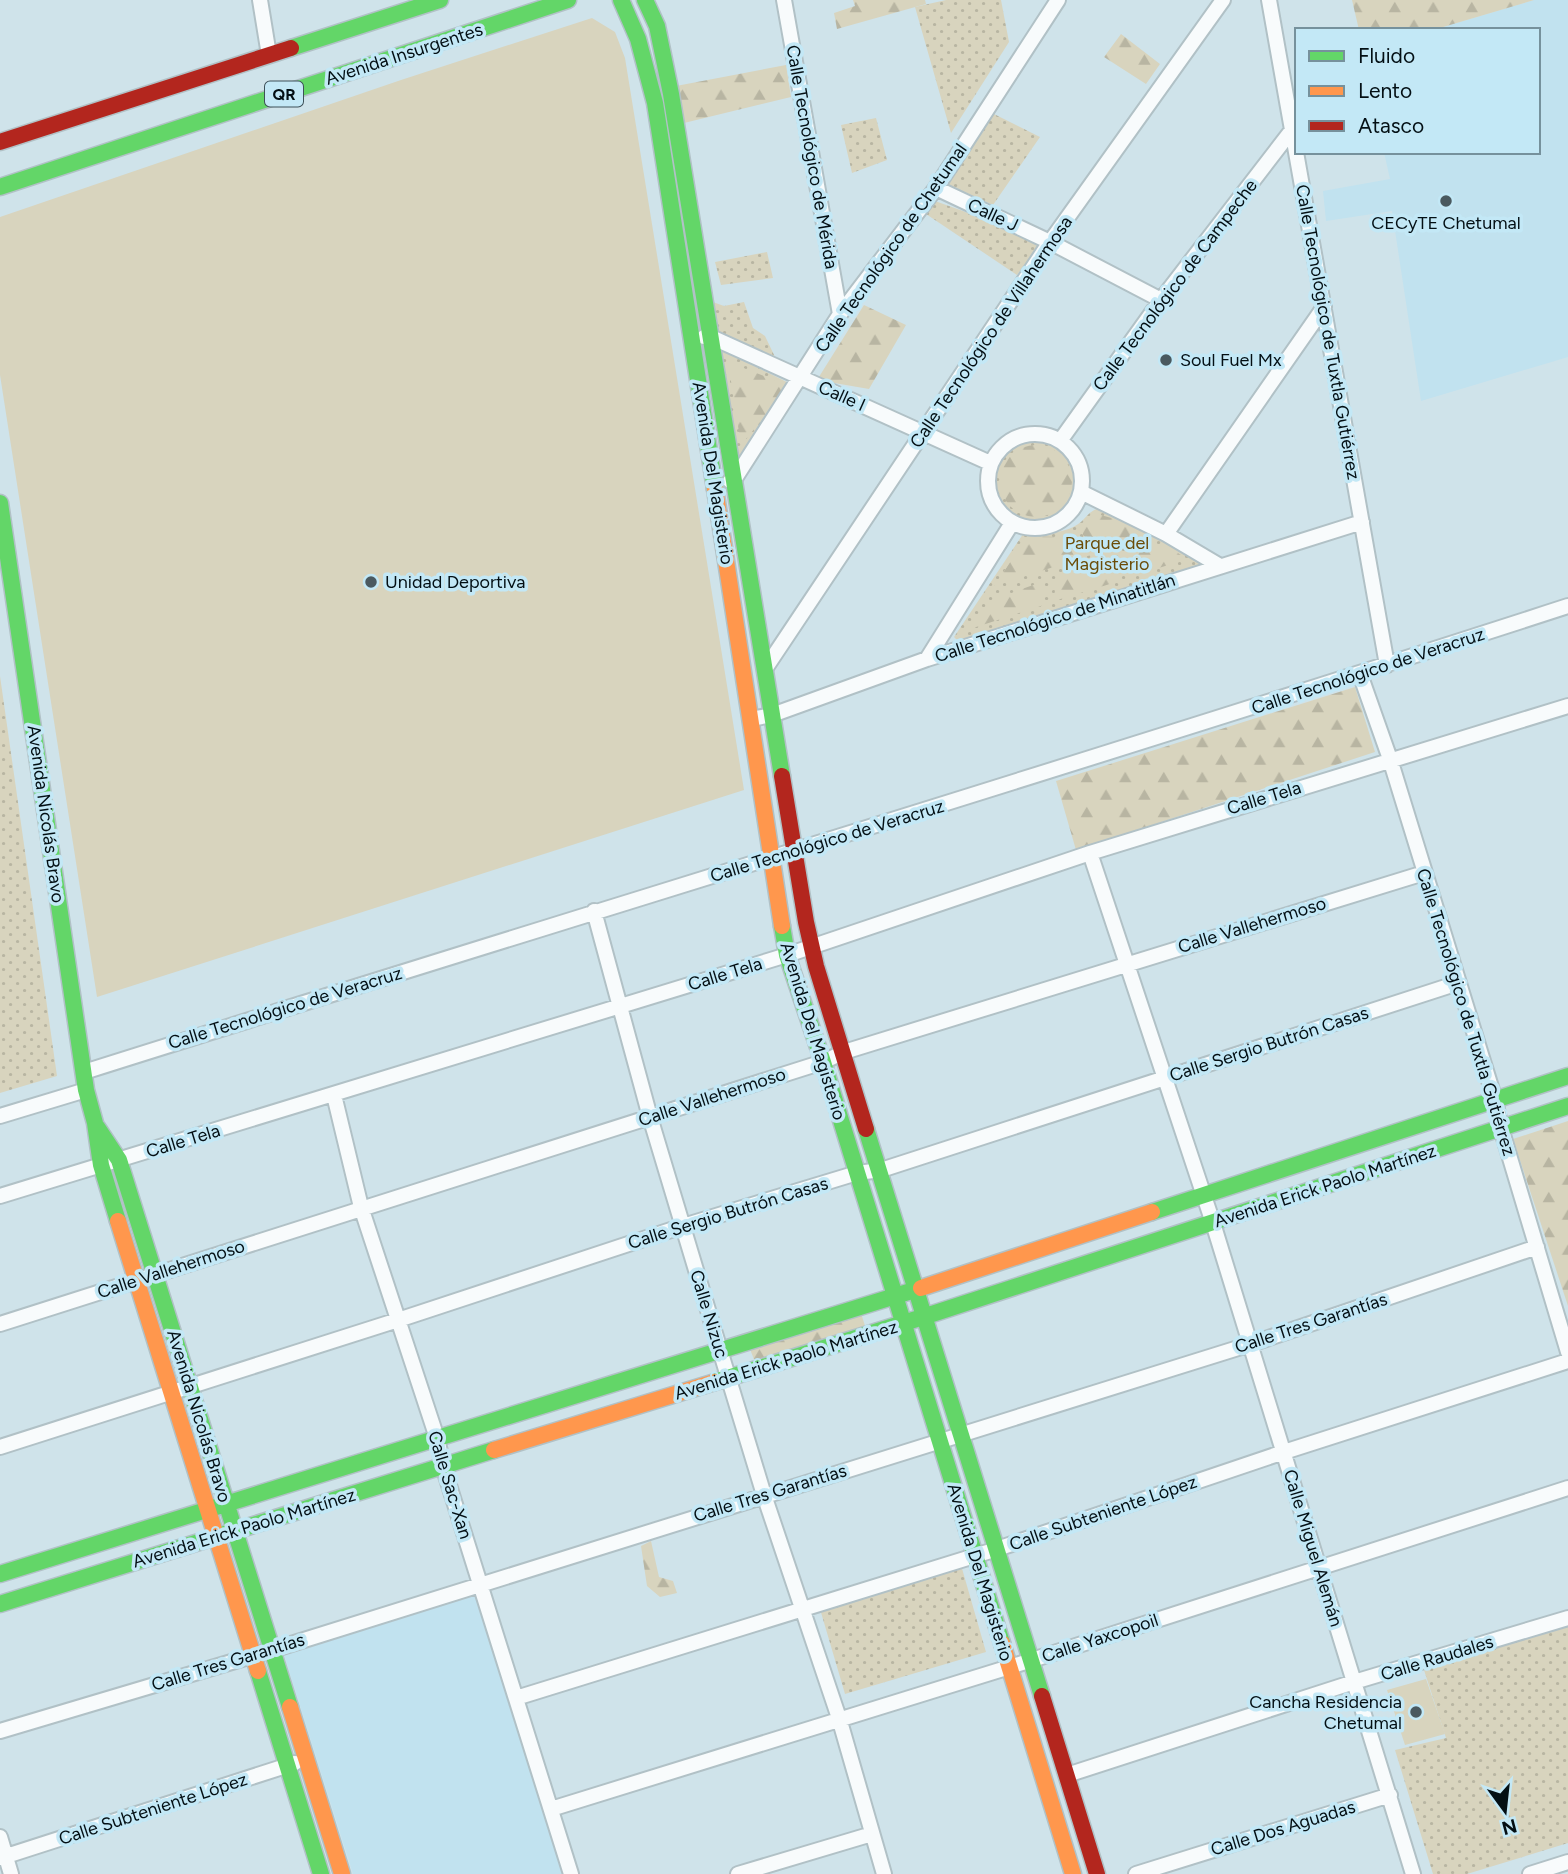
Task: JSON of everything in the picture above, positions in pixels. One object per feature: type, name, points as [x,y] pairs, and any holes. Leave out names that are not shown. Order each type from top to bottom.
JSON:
[{"type":"main road","name":"Avenida Insurgentes","points":[[0,187],[568,0]]},
{"type":"main road","name":"Avenida Del Magisterio","points":[[621,0],[638,39],[655,103],[787,955],[823,1062],[1073,1874]]},
{"type":"main road","name":"Avenida Del Magisterio","points":[[645,0],[657,26],[665,61],[812,946],[1097,1874]]},
{"type":"main road","name":"QR","points":[[0,142],[436,1]]},
{"type":"main road","name":"Avenida Nicolás Bravo","points":[[0,503],[86,1090],[101,1165],[321,1874]]},
{"type":"main road","name":"Avenida Erick Paolo Martínez","points":[[0,1574],[895,1296],[1568,1076]]},
{"type":"main road","name":"Avenida Erick Paolo Martínez","points":[[0,1604],[926,1317],[1568,1107]]},
{"type":"main road","name":"Avenida Nicolás Bravo","points":[[94,1123],[119,1160],[340,1873]]},
{"type":"street","points":[[260,0],[269,55]]},
{"type":"street","name":"Calle Tecnológico de Mérida","points":[[784,0],[840,314]]},
{"type":"street","name":"Calle Tecnológico de Chetumal","points":[[734,480],[840,314],[936,188],[1058,0]]},
{"type":"street","name":"Calle Tecnológico de Villahermosa","points":[[765,668],[1050,242],[1223,0]]},
{"type":"street","name":"Calle Tecnológico de Tuxtla Gutiérrez","points":[[1269,0],[1295,147]]},
{"type":"street","name":"Calle Tecnológico de Campeche","points":[[1060,441],[1161,300],[1292,130]]},
{"type":"street","name":"Calle Tecnológico de Tuxtla Gutiérrez","points":[[1296,154],[1387,665]]},
{"type":"street","name":"Calle J","points":[[936,188],[1050,242],[1161,300]]},
{"type":"street","points":[[1166,534],[1324,307]]},
{"type":"street","name":"Calle I","points":[[692,338],[711,337],[990,463]]},
{"type":"street","points":[[1028,434],[1045,435],[1060,441],[1079,463],[1081,492],[1075,506],[1066,517],[1054,524],[1032,528],[1012,523],[992,503],[987,477],[990,463],[999,449],[1012,439],[1028,434]]},
{"type":"street","points":[[715,486],[734,480]]},
{"type":"street","points":[[1081,492],[1166,534],[1220,566]]},
{"type":"street","name":"Calle Tecnológico de Minatitlán","points":[[751,719],[772,715],[927,659],[1362,522]]},
{"type":"street","points":[[927,659],[1012,523]]},
{"type":"street","name":"Calle Tecnológico de Veracruz","points":[[84,1072],[594,911],[795,852],[1568,606]]},
{"type":"street","name":"Calle Tecnológico de Tuxtla Gutiérrez","points":[[1360,674],[1390,759],[1495,1100],[1568,1352]]},
{"type":"street","name":"Calle Tela","points":[[0,1196],[787,955],[1090,853],[1568,706]]},
{"type":"street","name":"Calle Miguel Alemán","points":[[1090,853],[1213,1223],[1413,1874]]},
{"type":"street","name":"Calle Vallehermoso","points":[[0,1324],[823,1062],[844,1052],[1424,873]]},
{"type":"street","name":"Calle Nizuc","points":[[594,911],[682,1226],[764,1495],[839,1718],[884,1874]]},
{"type":"street","name":"Calle Sergio Butrón Casas","points":[[0,1447],[682,1226],[857,1173],[881,1170],[1458,983]]},
{"type":"street","points":[[0,1116],[86,1090]]},
{"type":"street","name":"Calle Sac-Xan","points":[[334,1095],[361,1207],[437,1438],[443,1466],[571,1874]]},
{"type":"street","name":"Calle Tres Garantías","points":[[0,1731],[272,1650],[1251,1344],[1536,1247]]},
{"type":"street","name":"Calle Subteniente López","points":[[516,1698],[998,1549],[1284,1452],[1568,1361]]},
{"type":"street","name":"Calle Yaxcopoil","points":[[551,1809],[1032,1660],[1568,1488]]},
{"type":"street","name":"Calle Raudales","points":[[1067,1775],[1354,1682],[1568,1618]]},
{"type":"street","name":"Calle Subteniente López","points":[[3,1857],[306,1759]]},
{"type":"street","name":"Calle Dos Aguadas","points":[[1136,1874],[1390,1795]]},
{"type":"street","points":[[738,1874],[872,1834]]},
{"type":"street","points":[[0,1837],[3,1857],[11,1874]]},
{"type":"street","points":[[1530,1874],[1568,1861]]},
{"type":"shaded area","name":"CECyTE Chetumal","points":[[1534,0],[1568,0],[1568,357],[1421,401],[1392,211],[1326,221],[1323,191],[1390,179],[1384,154],[1540,154],[1540,28],[1440,28]]},
{"type":"shaded area","points":[[476,1595],[564,1874],[353,1874],[284,1655]]},
{"type":"green space","points":[[853,0],[925,0],[926,4],[837,29],[834,13],[855,6]]},
{"type":"green space","points":[[946,0],[1001,0],[1009,42],[951,133],[915,7]]},
{"type":"green space","points":[[1352,0],[1534,0],[1440,28],[1359,28]]},
{"type":"green space","name":"Unidad Deportiva","points":[[592,18],[615,32],[625,58],[744,790],[97,997],[0,375],[0,217]]},
{"type":"green space","points":[[1121,34],[1160,64],[1146,84],[1104,57]]},
{"type":"green space","points":[[786,65],[791,97],[684,123],[676,86]]},
{"type":"green space","points":[[994,114],[1040,137],[993,205],[947,184]]},
{"type":"green space","points":[[876,118],[887,160],[852,173],[841,125]]},
{"type":"green space","points":[[935,201],[1039,245],[1017,275],[926,214]]},
{"type":"green space","points":[[767,252],[773,278],[721,285],[715,262]]},
{"type":"green space","points":[[710,301],[724,306],[744,302],[753,328],[765,336],[775,357],[720,335]]},
{"type":"green space","points":[[864,305],[906,325],[869,389],[817,380]]},
{"type":"green space","points":[[720,349],[793,385],[739,468]]},
{"type":"green space","points":[[728,362],[790,386],[741,445]]},
{"type":"green space","points":[[1036,438],[1052,441],[1066,450],[1075,464],[1078,480],[1075,496],[1066,510],[1052,519],[1036,522],[1020,519],[1006,510],[997,496],[994,480],[997,464],[1006,450],[1020,441]]},
{"type":"green space","points":[[1036,445],[1056,451],[1066,461],[1072,481],[1066,501],[1056,511],[1036,517],[1016,511],[1006,501],[1000,481],[1006,461],[1016,451]]},
{"type":"green space","name":"Parque del Magisterio","points":[[1100,508],[1207,563],[959,642],[954,637],[1025,531],[1069,529]]},
{"type":"green space","points":[[1097,514],[1126,522],[1150,537],[1103,552],[1083,535],[1083,527]]},
{"type":"green space","points":[[1070,533],[1072,540],[1091,555],[994,586],[1028,536],[1057,537]]},
{"type":"green space","points":[[1164,544],[1187,559],[1140,574],[1120,557]]},
{"type":"green space","points":[[1099,565],[1123,580],[1054,601],[1056,578]]},
{"type":"green space","points":[[1044,581],[1041,606],[973,628],[990,601]]},
{"type":"green space","points":[[0,676],[57,1076],[0,1093]]},
{"type":"green space","points":[[1355,687],[1375,752],[1076,850],[1056,781]]},
{"type":"green space","points":[[1568,1121],[1568,1306],[1513,1139]]},
{"type":"green space","points":[[860,1310],[866,1329],[755,1362],[748,1344]]},
{"type":"green space","points":[[651,1541],[659,1577],[673,1581],[677,1593],[660,1597],[647,1586],[641,1546]]},
{"type":"green space","points":[[961,1565],[986,1652],[845,1694],[820,1609]]},
{"type":"green space","points":[[1568,1623],[1568,1843],[1467,1874],[1433,1874],[1395,1750],[1446,1738],[1423,1667]]},
{"type":"green space","name":"Cancha Residencia Chetumal","points":[[1426,1679],[1445,1734],[1405,1745],[1387,1690]]},
{"type":"traffic: fast","points":[[291,48],[440,0]]},
{"type":"traffic: fast","points":[[0,187],[568,0]]},
{"type":"traffic: fast","points":[[621,0],[638,39],[655,103],[715,489]]},
{"type":"traffic: fast","points":[[645,0],[657,26],[671,94],[782,776]]},
{"type":"traffic: fast","points":[[0,503],[86,1090],[95,1123],[101,1165],[118,1221]]},
{"type":"traffic: fast","points":[[782,926],[787,955],[823,1062],[1002,1643]]},
{"type":"traffic: fast","points":[[1152,1212],[1568,1076]]},
{"type":"traffic: fast","points":[[715,1382],[926,1316],[1568,1106]]},
{"type":"traffic: fast","points":[[97,1127],[119,1160],[290,1707]]},
{"type":"traffic: fast","points":[[866,1129],[1042,1696]]},
{"type":"traffic: fast","points":[[0,1574],[921,1288]]},
{"type":"traffic: fast","points":[[0,1604],[494,1450]]},
{"type":"traffic: fast","points":[[258,1671],[321,1874]]},
{"type":"traffic: slow","points":[[715,489],[782,926]]},
{"type":"traffic: slow","points":[[921,1288],[1152,1212]]},
{"type":"traffic: slow","points":[[118,1221],[258,1671]]},
{"type":"traffic: slow","points":[[494,1450],[715,1382]]},
{"type":"traffic: slow","points":[[1002,1643],[1073,1874]]},
{"type":"traffic: slow","points":[[290,1707],[342,1874]]},
{"type":"traffic: jam","points":[[0,142],[291,48]]},
{"type":"traffic: jam","points":[[782,776],[816,966],[866,1129]]},
{"type":"traffic: jam","points":[[1042,1696],[1097,1874]]},
{"type":"place","name":"CECyTE Chetumal","points":[[1446,201]]},
{"type":"place","name":"Soul Fuel Mx","points":[[1166,360]]},
{"type":"place","name":"Unidad Deportiva","points":[[371,582]]},
{"type":"place","name":"Cancha Residencia Chetumal","points":[[1416,1712]]}]
